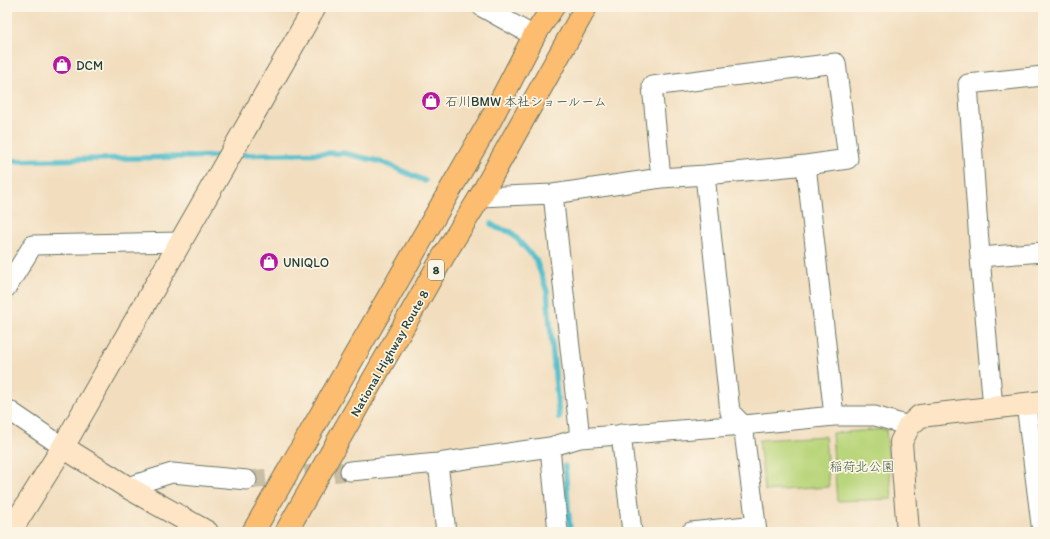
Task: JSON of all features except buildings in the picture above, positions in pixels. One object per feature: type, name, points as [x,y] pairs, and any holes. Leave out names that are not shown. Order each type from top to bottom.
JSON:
[{"type":"highway","name":"8","points":[[253,532],[491,119],[534,36],[553,7]]},
{"type":"highway","name":"National Highway Route 8","points":[[286,532],[480,197],[586,7]]},
{"type":"street","points":[[10,532],[63,447],[315,7]]},
{"type":"street","points":[[482,7],[534,36]]},
{"type":"street","points":[[480,197],[553,194],[661,178],[806,165],[848,159],[836,63],[652,86],[661,178]]},
{"type":"street","points":[[993,408],[980,257],[968,84],[1043,76]]},
{"type":"street","points":[[806,165],[834,416]]},
{"type":"street","points":[[691,532],[757,529],[743,425],[730,412],[705,175]]},
{"type":"street","points":[[553,194],[580,438]]},
{"type":"street","points":[[7,287],[34,245],[181,242]]},
{"type":"street","points":[[980,257],[1043,252]]},
{"type":"street","points":[[906,532],[901,442],[909,426],[920,416],[1035,403],[1042,532]]},
{"type":"street","points":[[7,409],[63,447],[127,487],[207,532]]},
{"type":"street","points":[[350,471],[438,463],[550,447],[580,438],[834,416],[875,416],[909,426]]},
{"type":"street","points":[[621,434],[632,532]]},
{"type":"street","points":[[550,447],[558,532]]},
{"type":"street","points":[[438,463],[446,532]]},
{"type":"street","points":[[127,487],[172,473],[246,480]]},
{"type":"green space","name":"稲荷北公園","points":[[886,429],[892,499],[837,501],[832,433]]},
{"type":"green space","points":[[825,436],[829,487],[765,491],[759,440]]},
{"type":"waterway","points":[[236,155],[343,153],[382,162],[425,181]]},
{"type":"waterway","points":[[7,161],[224,156]]},
{"type":"waterway","points":[[491,224],[497,228],[511,232],[536,260],[547,291],[559,418]]},
{"type":"waterway","points":[[565,466],[570,532]]},
{"type":"tunnel","points":[[247,480],[350,471]]},
{"type":"place","name":"DCM","points":[[62,65]]},
{"type":"place","name":"石川BMW 本社ショールーム","points":[[431,101]]},
{"type":"place","name":"UNIQLO","points":[[269,262]]}]
